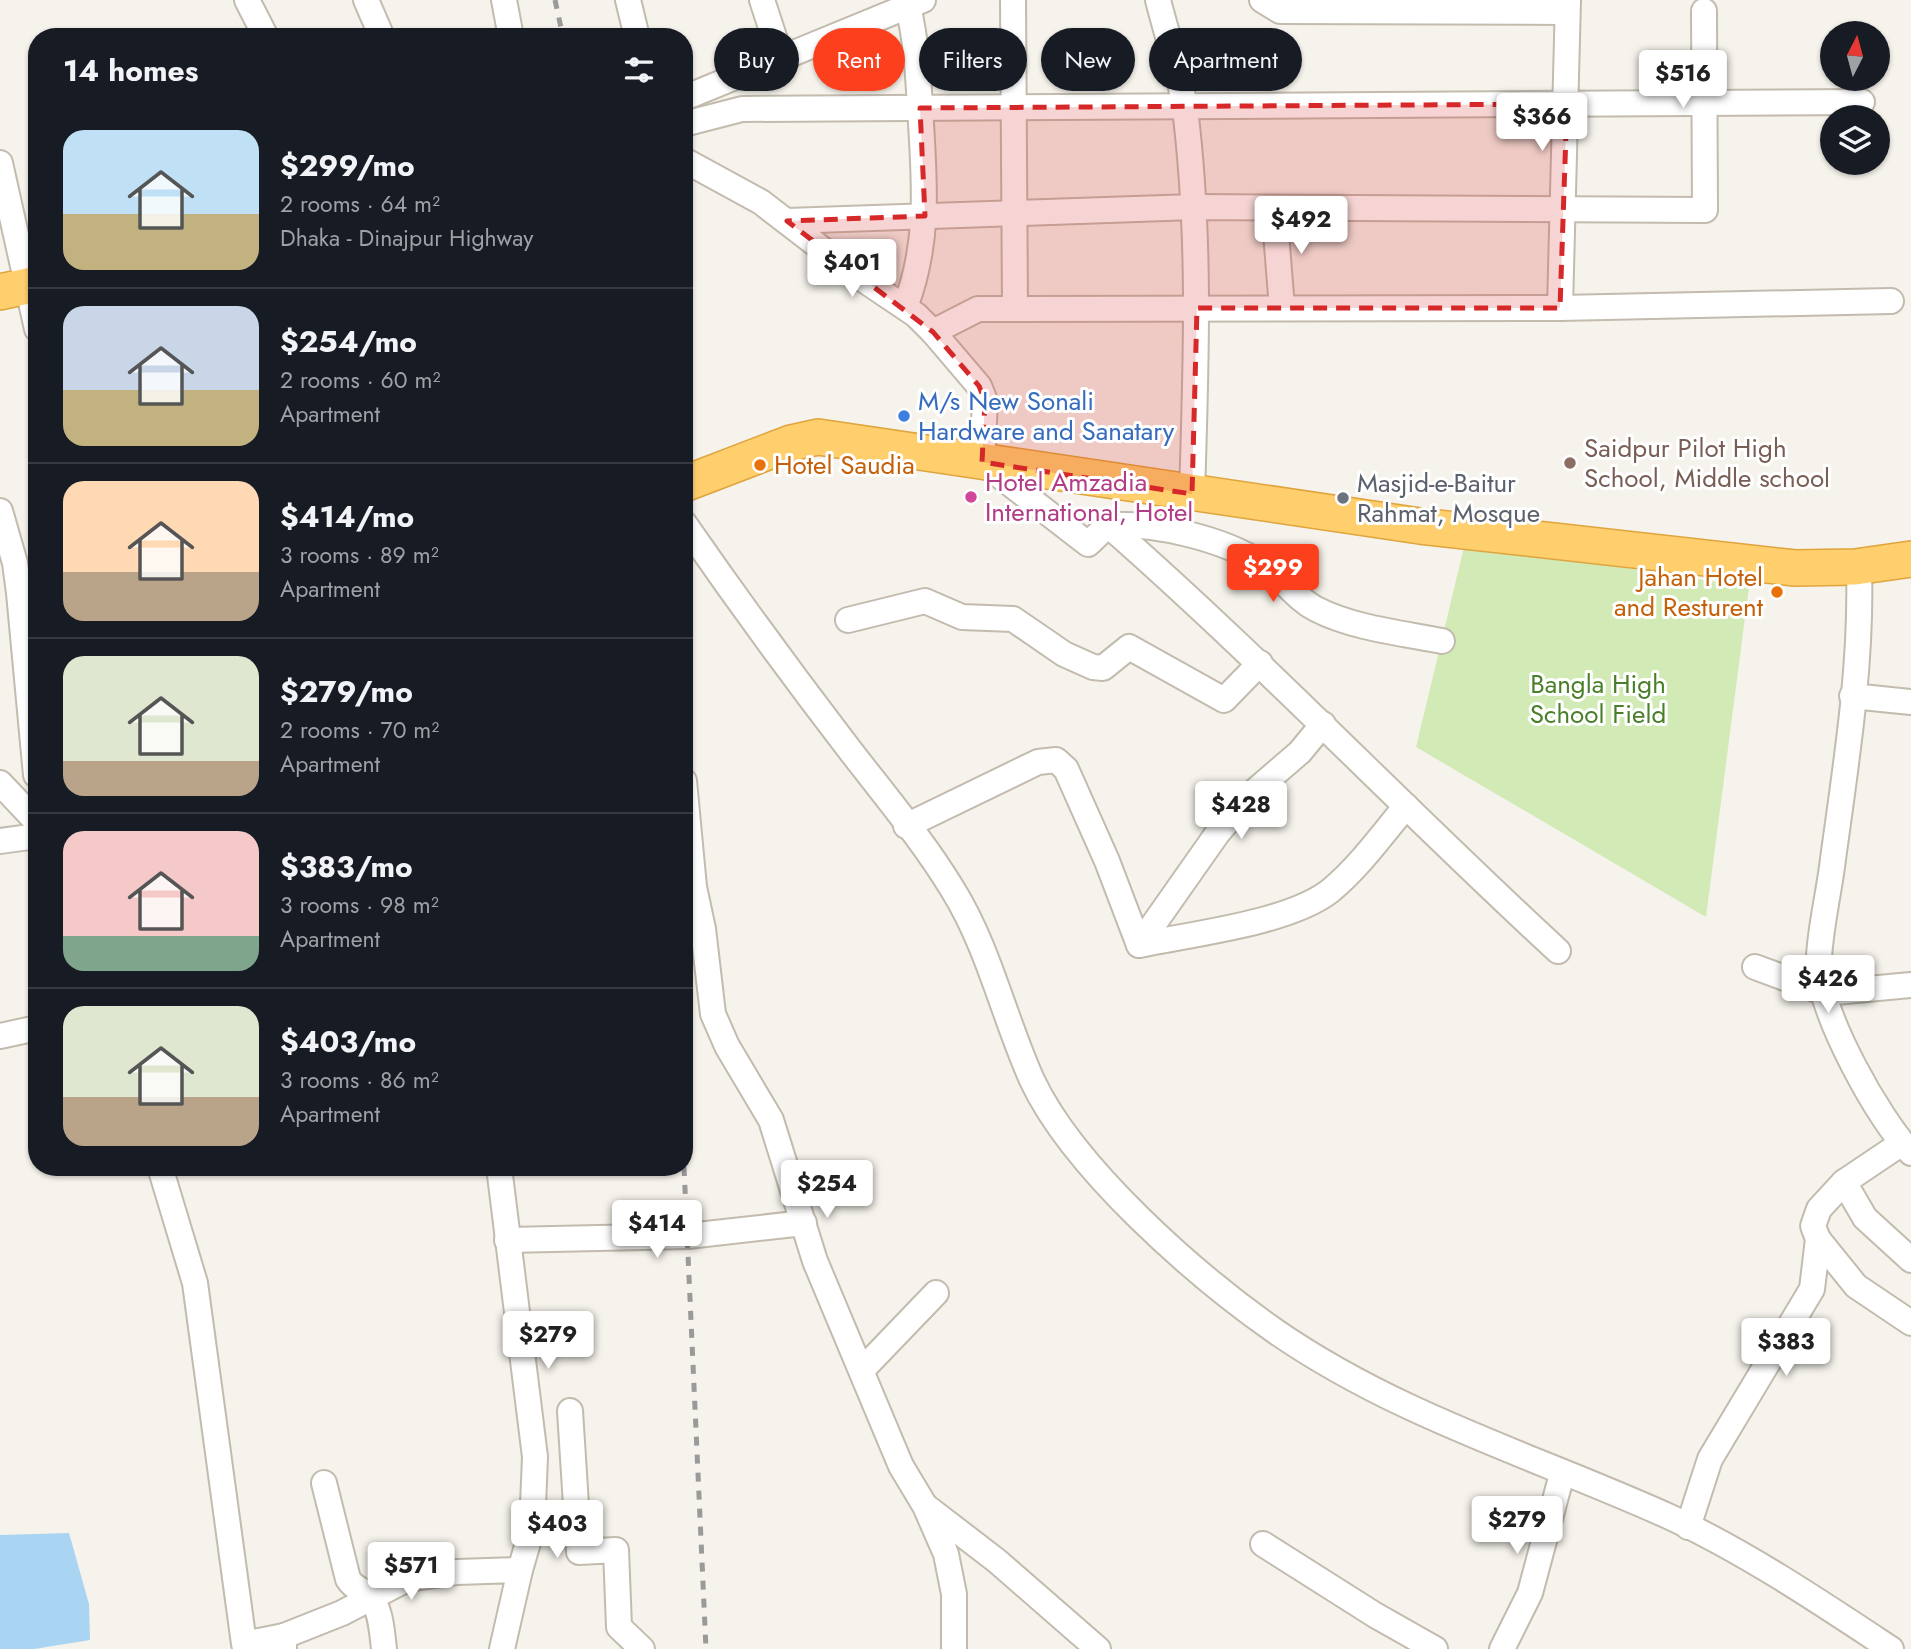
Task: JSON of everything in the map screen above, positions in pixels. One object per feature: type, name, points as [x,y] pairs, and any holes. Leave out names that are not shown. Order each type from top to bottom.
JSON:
[{"type":"highway","points":[[693,481],[791,443],[818,437],[1420,526],[1795,568],[1855,567],[1911,559]]},
{"type":"street","points":[[247,0],[261,28]]},
{"type":"street","points":[[366,0],[378,28]]},
{"type":"street","points":[[504,0],[509,28]]},
{"type":"street","points":[[628,0],[635,28]]},
{"type":"street","points":[[762,0],[771,28]]},
{"type":"street","points":[[1013,0],[1015,309]]},
{"type":"street","points":[[1158,0],[1184,106],[1194,207],[1197,308],[1192,494]]},
{"type":"street","points":[[1262,0],[1280,11],[1567,6],[1567,104],[1560,308]]},
{"type":"street","points":[[799,49],[877,8],[915,3],[925,216],[916,278],[905,307]]},
{"type":"street","points":[[787,221],[1194,207],[1704,209],[1704,11]]},
{"type":"street","points":[[693,94],[714,86]]},
{"type":"street","points":[[693,122],[742,109],[1862,102]]},
{"type":"street","points":[[0,163],[21,288],[28,306]]},
{"type":"street","points":[[693,165],[761,202],[852,272],[905,307],[933,332],[979,386],[985,401],[982,462],[1088,544],[1108,525],[1142,523],[1191,536],[1262,564],[1315,609],[1376,628],[1441,641]]},
{"type":"street","points":[[1274,208],[1282,308]]},
{"type":"street","points":[[933,332],[978,309],[1560,308],[1891,301]]},
{"type":"street","points":[[0,511],[17,573],[28,690]]},
{"type":"street","points":[[1108,525],[1260,663],[1558,951]]},
{"type":"street","points":[[693,536],[752,622],[954,891],[992,972],[1012,1033],[1035,1085],[1070,1144],[1155,1231],[1207,1278],[1275,1330],[1365,1386],[1446,1426],[1688,1527],[1804,1592],[1891,1649]]},
{"type":"street","points":[[1855,567],[1859,569],[1860,606],[1852,696],[1819,969],[1832,1020],[1868,1089],[1906,1148],[1844,1182],[1819,1209],[1813,1226],[1818,1239],[1856,1286],[1911,1323]]},
{"type":"street","points":[[848,620],[925,601],[962,617],[1013,619],[1065,654],[1093,667],[1104,668],[1129,647],[1224,700],[1260,663]]},
{"type":"street","points":[[1852,696],[1911,702]]},
{"type":"street","points":[[1139,945],[1217,834],[1249,796],[1300,752],[1323,724]]},
{"type":"street","points":[[906,826],[1038,762],[1056,760],[1066,769],[1108,861],[1139,945]]},
{"type":"street","points":[[0,782],[28,777]]},
{"type":"street","points":[[0,782],[28,812]]},
{"type":"street","points":[[1139,945],[1284,913],[1329,892],[1365,855],[1406,806]]},
{"type":"street","points":[[0,841],[28,837]]},
{"type":"street","points":[[693,876],[703,929],[713,1014],[727,1046],[771,1120],[815,1261],[863,1369],[901,1466],[925,1506],[946,1554],[954,1594],[954,1649]]},
{"type":"street","points":[[1755,967],[1825,993],[1911,985]]},
{"type":"street","points":[[0,1035],[28,1030]]},
{"type":"street","points":[[163,1176],[195,1283],[232,1646],[284,1643],[407,1579],[457,1572],[520,1570]]},
{"type":"street","points":[[500,1176],[523,1341],[535,1457],[532,1529],[502,1649]]},
{"type":"street","points":[[1844,1182],[1865,1218],[1911,1260]]},
{"type":"street","points":[[507,1240],[688,1236],[804,1223]]},
{"type":"street","points":[[1688,1527],[1710,1459],[1812,1289],[1818,1239]]},
{"type":"street","points":[[863,1369],[936,1293]]},
{"type":"street","points":[[570,1411],[579,1552],[616,1550],[619,1627],[642,1649]]},
{"type":"street","points":[[1502,1649],[1530,1592],[1562,1474]]},
{"type":"street","points":[[324,1483],[348,1579],[353,1587],[370,1596],[381,1627],[384,1649]]},
{"type":"street","points":[[925,1506],[997,1561],[1098,1649]]},
{"type":"street","points":[[1263,1544],[1434,1649]]},
{"type":"highlighted area","points":[[1567,104],[1560,308],[1197,308],[1192,494],[982,462],[985,401],[979,386],[933,332],[787,221],[925,216],[920,108]]},
{"type":"green space","name":"Bangla High School Field","points":[[1465,543],[1749,587],[1706,917],[1416,747]]},
{"type":"water","points":[[69,1533],[89,1604],[90,1640],[34,1649],[0,1649],[0,1535]]},
{"type":"railway","points":[[555,0],[561,28]]},
{"type":"railway","points":[[684,1176],[706,1649]]},
{"type":"place","name":"M/s New Sonali Hardware and Sanatary","points":[[904,416]]},
{"type":"place","name":"Saidpur Pilot High School, Middle school","points":[[1570,463]]},
{"type":"place","name":"Hotel Saudia","points":[[760,465]]},
{"type":"place","name":"Hotel Amzadia International, Hotel","points":[[971,497]]},
{"type":"place","name":"Masjid-e-Baitur Rahmat, Mosque","points":[[1343,498]]},
{"type":"place","name":"Jahan Hotel and Resturent","points":[[1777,592]]}]
